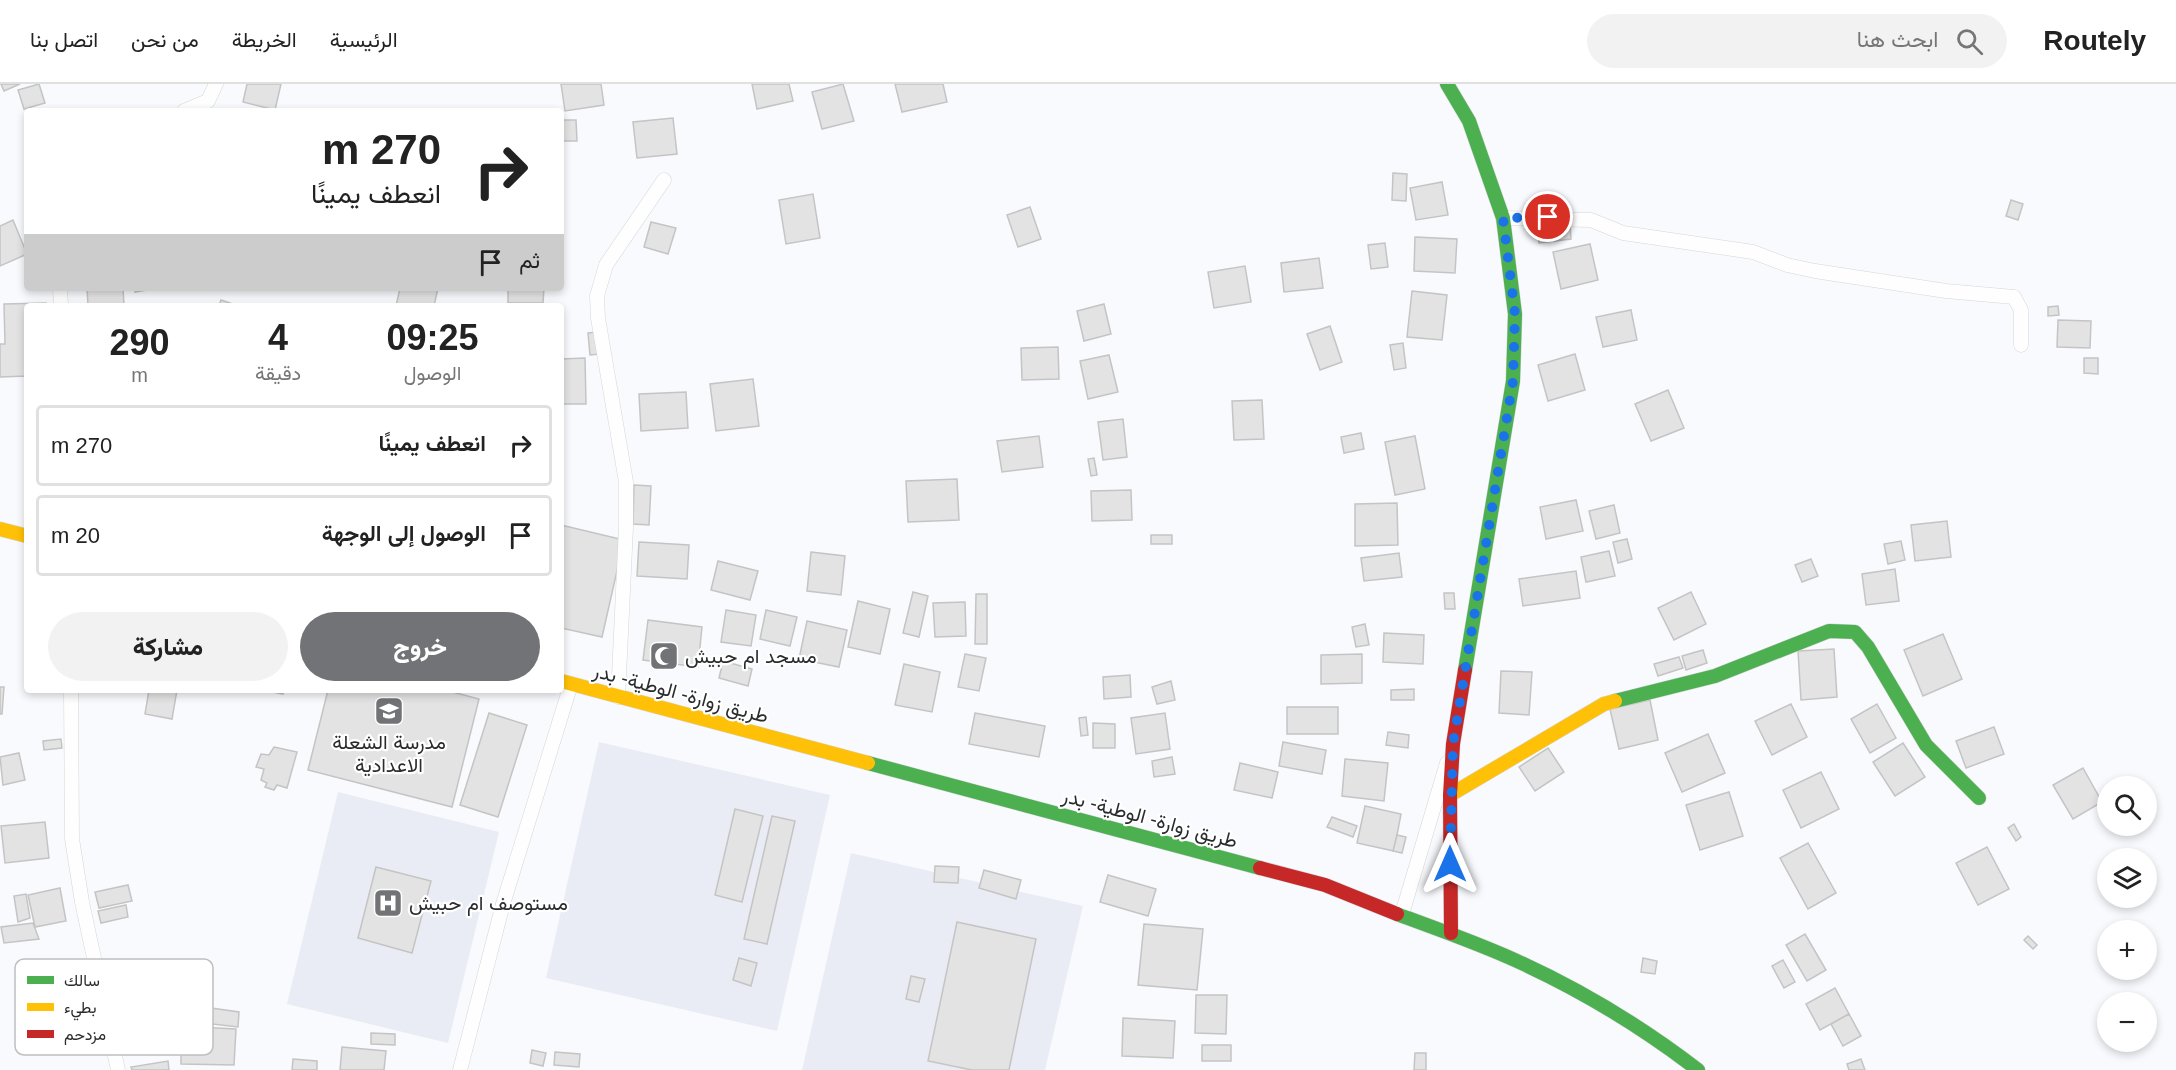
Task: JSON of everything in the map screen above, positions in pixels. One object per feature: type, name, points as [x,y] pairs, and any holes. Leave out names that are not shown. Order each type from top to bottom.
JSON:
[{"type":"main road","points":[[1447,84],[1469,121],[1503,218],[1515,314],[1513,381],[1453,744],[1450,795],[1451,933]]},
{"type":"main road","points":[[0,529],[24,535]]},
{"type":"main road","points":[[1450,795],[1604,704],[1715,676],[1829,631],[1855,632],[1868,647],[1926,745],[1979,798]]},
{"type":"main road","name":"طريق زوارة- الوطية- بدر","points":[[566,683],[1325,885],[1451,933],[1517,961],[1584,994],[1660,1041],[1698,1070]]},
{"type":"street","points":[[191,108],[208,100],[216,84]]},
{"type":"street","points":[[618,697],[626,482],[598,318],[597,296],[606,265],[664,180]]},
{"type":"street","points":[[1503,218],[1591,220],[1623,233],[1753,252],[1787,265],[1815,271],[1946,291],[2014,297],[2021,310],[2021,345]]},
{"type":"street","points":[[71,693],[72,838],[94,959]]},
{"type":"street","points":[[460,1070],[503,904],[563,693]]},
{"type":"street","points":[[1402,914],[1453,744]]},
{"type":"street","points":[[115,1055],[118,1070]]},
{"type":"shaded area","points":[[599,742],[830,795],[777,1031],[546,978]]},
{"type":"shaded area","points":[[338,792],[499,832],[448,1043],[287,1004]]},
{"type":"shaded area","points":[[851,853],[1083,906],[1045,1070],[802,1070]]},
{"type":"building","points":[[1,84],[20,84],[4,91]]},
{"type":"building","points":[[39,84],[45,103],[24,109],[18,90]]},
{"type":"building","points":[[247,84],[281,84],[275,108],[243,102]]},
{"type":"building","points":[[561,84],[601,84],[604,105],[565,111]]},
{"type":"building","points":[[752,84],[789,84],[793,101],[757,109]]},
{"type":"building","points":[[843,84],[854,121],[822,129],[812,92]]},
{"type":"building","points":[[895,84],[943,84],[947,102],[902,112]]},
{"type":"building","points":[[673,118],[677,154],[637,158],[633,122]]},
{"type":"building","points":[[564,120],[576,120],[577,141],[564,141]]},
{"type":"building","points":[[1393,173],[1407,174],[1406,201],[1392,200]]},
{"type":"building","points":[[1442,182],[1448,215],[1416,220],[1410,188]]},
{"type":"building","points":[[813,194],[820,238],[786,244],[779,200]]},
{"type":"building","points":[[2011,200],[2023,204],[2018,220],[2006,216]]},
{"type":"building","points":[[1030,207],[1041,239],[1018,247],[1007,215]]},
{"type":"building","points":[[13,220],[24,247],[24,255],[0,266],[0,226]]},
{"type":"building","points":[[651,222],[676,228],[668,254],[644,247]]},
{"type":"building","points":[[1570,224],[1571,239],[1539,243],[1538,228]]},
{"type":"building","points":[[1415,237],[1457,239],[1455,273],[1414,271]]},
{"type":"building","points":[[1385,243],[1388,267],[1371,269],[1368,245]]},
{"type":"building","points":[[1590,244],[1598,280],[1561,289],[1553,252]]},
{"type":"building","points":[[1319,258],[1323,288],[1284,292],[1281,263]]},
{"type":"building","points":[[1245,266],[1251,302],[1214,308],[1208,272]]},
{"type":"building","points":[[87,291],[123,291],[124,303],[88,303]]},
{"type":"building","points":[[399,291],[437,291],[435,303],[397,303]]},
{"type":"building","points":[[508,291],[544,291],[543,303],[508,303]]},
{"type":"building","points":[[1412,291],[1447,295],[1442,340],[1407,337]]},
{"type":"building","points":[[4,304],[24,304],[24,376],[0,377],[0,344],[5,344]]},
{"type":"building","points":[[1104,304],[1111,334],[1084,341],[1077,311]]},
{"type":"building","points":[[2058,306],[2059,315],[2048,316],[2048,307]]},
{"type":"building","points":[[1631,310],[1637,340],[1603,347],[1596,317]]},
{"type":"building","points":[[2058,320],[2091,321],[2090,348],[2057,347]]},
{"type":"building","points":[[1330,326],[1342,362],[1320,370],[1307,334]]},
{"type":"building","points":[[598,332],[600,354],[590,355],[588,333]]},
{"type":"building","points":[[1403,343],[1406,368],[1394,370],[1390,345]]},
{"type":"building","points":[[1058,347],[1059,379],[1022,380],[1021,348]]},
{"type":"building","points":[[1575,354],[1585,390],[1548,401],[1538,365]]},
{"type":"building","points":[[1109,355],[1118,392],[1088,399],[1080,361]]},
{"type":"building","points":[[585,358],[586,404],[564,404],[564,359]]},
{"type":"building","points":[[2084,358],[2098,358],[2098,374],[2084,373]]},
{"type":"building","points":[[753,379],[759,426],[716,431],[710,384]]},
{"type":"building","points":[[1668,390],[1684,428],[1651,441],[1635,404]]},
{"type":"building","points":[[686,392],[688,428],[641,431],[639,394]]},
{"type":"building","points":[[1262,400],[1264,439],[1234,440],[1232,401]]},
{"type":"building","points":[[1123,419],[1127,457],[1103,460],[1098,422]]},
{"type":"building","points":[[1361,433],[1364,449],[1344,453],[1341,437]]},
{"type":"building","points":[[1039,436],[1043,467],[1002,472],[997,441]]},
{"type":"building","points":[[1415,436],[1425,489],[1395,495],[1385,442]]},
{"type":"building","points":[[1094,458],[1097,475],[1091,476],[1088,459]]},
{"type":"building","points":[[957,479],[959,520],[908,522],[906,481]]},
{"type":"building","points":[[634,485],[651,486],[649,525],[633,524]]},
{"type":"building","points":[[1131,490],[1132,520],[1092,521],[1091,491]]},
{"type":"building","points":[[1576,500],[1583,531],[1546,539],[1540,507]]},
{"type":"building","points":[[1397,503],[1398,545],[1355,546],[1355,504]]},
{"type":"building","points":[[1614,505],[1620,533],[1596,539],[1589,511]]},
{"type":"building","points":[[1947,521],[1951,557],[1915,561],[1911,525]]},
{"type":"building","points":[[564,526],[624,540],[602,637],[564,629]]},
{"type":"building","points":[[1151,535],[1172,535],[1172,544],[1151,544]]},
{"type":"building","points":[[1627,539],[1632,559],[1618,563],[1613,542]]},
{"type":"building","points":[[1901,541],[1905,560],[1888,564],[1884,544]]},
{"type":"building","points":[[639,542],[689,545],[687,579],[637,576]]},
{"type":"building","points":[[1609,551],[1615,576],[1586,582],[1581,557]]},
{"type":"building","points":[[811,552],[845,556],[841,595],[807,591]]},
{"type":"building","points":[[1399,553],[1402,577],[1364,581],[1361,558]]},
{"type":"building","points":[[1811,559],[1818,576],[1802,582],[1795,565]]},
{"type":"building","points":[[718,561],[758,571],[750,600],[711,590]]},
{"type":"building","points":[[1895,569],[1899,601],[1866,605],[1862,574]]},
{"type":"building","points":[[1576,571],[1580,598],[1523,606],[1519,579]]},
{"type":"building","points":[[913,592],[928,596],[919,637],[903,633]]},
{"type":"building","points":[[1691,592],[1706,624],[1674,640],[1658,608]]},
{"type":"building","points":[[1444,593],[1454,593],[1455,609],[1445,609]]},
{"type":"building","points":[[976,594],[987,594],[987,644],[975,644]]},
{"type":"building","points":[[858,601],[890,609],[880,654],[848,647]]},
{"type":"building","points":[[965,602],[966,636],[935,637],[933,603]]},
{"type":"building","points":[[726,610],[756,615],[751,646],[721,642]]},
{"type":"building","points":[[766,610],[797,617],[790,646],[760,639]]},
{"type":"building","points":[[648,620],[702,627],[698,667],[643,660]]},
{"type":"building","points":[[807,621],[847,630],[839,667],[799,659]]},
{"type":"building","points":[[1365,624],[1369,645],[1356,647],[1352,627]]},
{"type":"building","points":[[1384,633],[1424,635],[1423,664],[1383,662]]},
{"type":"building","points":[[1943,634],[1962,679],[1923,696],[1904,650]]},
{"type":"building","points":[[1834,649],[1837,697],[1801,700],[1798,651]]},
{"type":"building","points":[[1703,650],[1707,663],[1686,670],[1682,656]]},
{"type":"building","points":[[965,654],[986,658],[979,691],[958,687]]},
{"type":"building","points":[[1362,654],[1362,683],[1321,684],[1321,655]]},
{"type":"building","points":[[1679,657],[1683,668],[1658,676],[1654,664]]},
{"type":"building","points":[[723,661],[752,669],[748,686],[719,678]]},
{"type":"building","points":[[904,664],[940,672],[932,712],[895,705]]},
{"type":"building","points":[[1501,671],[1532,672],[1529,715],[1499,713]]},
{"type":"building","points":[[1130,675],[1131,697],[1104,699],[1103,677]]},
{"type":"building","points":[[1171,681],[1175,700],[1157,704],[1152,687]]},
{"type":"building","points":[[0,687],[4,687],[2,714],[0,714]]},
{"type":"building","points":[[1414,689],[1414,700],[1391,700],[1391,690]]},
{"type":"building","points":[[148,693],[176,693],[172,719],[145,714]]},
{"type":"building","points":[[327,693],[456,693],[479,699],[452,807],[308,770]]},
{"type":"building","points":[[1650,700],[1658,740],[1619,749],[1610,709]]},
{"type":"building","points":[[1791,704],[1807,737],[1772,755],[1755,721]]},
{"type":"building","points":[[1877,704],[1896,738],[1870,753],[1851,719]]},
{"type":"building","points":[[1287,707],[1338,707],[1338,734],[1287,734]]},
{"type":"building","points":[[489,713],[527,725],[498,817],[460,805]]},
{"type":"building","points":[[975,713],[1045,726],[1039,757],[969,744]]},
{"type":"building","points":[[1165,713],[1170,749],[1136,754],[1131,718]]},
{"type":"building","points":[[1086,717],[1088,735],[1081,736],[1079,718]]},
{"type":"building","points":[[1093,723],[1115,724],[1115,748],[1093,748]]},
{"type":"building","points":[[1994,727],[2004,754],[1966,768],[1956,741]]},
{"type":"building","points":[[1388,732],[1409,735],[1408,748],[1386,745]]},
{"type":"building","points":[[1708,734],[1725,773],[1682,792],[1665,753]]},
{"type":"building","points":[[61,739],[62,748],[44,750],[43,741]]},
{"type":"building","points":[[1283,742],[1326,750],[1322,774],[1279,766]]},
{"type":"building","points":[[1903,743],[1925,777],[1895,796],[1873,762]]},
{"type":"building","points":[[274,747],[297,752],[287,788],[277,785],[274,790],[265,787],[267,783],[261,780],[264,769],[256,767],[261,754],[269,755]]},
{"type":"building","points":[[1548,748],[1564,772],[1535,791],[1519,767]]},
{"type":"building","points":[[19,753],[25,780],[3,785],[0,757]]},
{"type":"building","points":[[1172,757],[1175,774],[1154,777],[1152,761]]},
{"type":"building","points":[[1345,759],[1388,763],[1384,801],[1342,796]]},
{"type":"building","points":[[1240,763],[1278,772],[1272,798],[1234,790]]},
{"type":"building","points":[[2083,768],[2097,793],[2097,805],[2073,819],[2053,785]]},
{"type":"building","points":[[1821,772],[1839,809],[1801,828],[1783,790]]},
{"type":"building","points":[[1729,792],[1743,836],[1700,850],[1686,805]]},
{"type":"building","points":[[1365,806],[1401,814],[1394,851],[1357,843]]},
{"type":"building","points":[[735,809],[763,816],[742,902],[715,895]]},
{"type":"building","points":[[772,816],[795,821],[767,944],[744,939]]},
{"type":"building","points":[[1332,817],[1357,826],[1353,837],[1327,827]]},
{"type":"building","points":[[45,822],[49,858],[5,863],[1,826]]},
{"type":"building","points":[[2014,824],[2021,837],[2016,841],[2008,828]]},
{"type":"building","points":[[1397,835],[1406,837],[1402,853],[1393,851]]},
{"type":"building","points":[[1808,843],[1836,893],[1808,909],[1780,858]]},
{"type":"building","points":[[1987,847],[2009,889],[1978,905],[1956,863]]},
{"type":"building","points":[[935,866],[959,867],[958,883],[934,882]]},
{"type":"building","points":[[376,867],[431,881],[412,953],[358,938]]},
{"type":"building","points":[[984,870],[1021,880],[1016,899],[979,888]]},
{"type":"building","points":[[1108,875],[1156,889],[1148,916],[1100,902]]},
{"type":"building","points":[[128,885],[132,901],[99,908],[95,892]]},
{"type":"building","points":[[60,888],[66,921],[35,927],[28,895]]},
{"type":"building","points":[[26,894],[30,918],[18,922],[14,896]]},
{"type":"building","points":[[126,905],[128,917],[101,923],[98,911]]},
{"type":"building","points":[[957,922],[1036,939],[1009,1070],[972,1070],[928,1061]]},
{"type":"building","points":[[33,923],[39,939],[4,943],[1,927]]},
{"type":"building","points":[[1144,924],[1203,929],[1197,990],[1138,985]]},
{"type":"building","points":[[1805,934],[1826,970],[1807,981],[1786,945]]},
{"type":"building","points":[[2028,936],[2037,945],[2033,949],[2024,940]]},
{"type":"building","points":[[739,958],[757,963],[751,986],[733,980]]},
{"type":"building","points":[[1643,958],[1657,961],[1655,974],[1641,972]]},
{"type":"building","points":[[1783,960],[1795,982],[1784,988],[1772,966]]},
{"type":"building","points":[[911,976],[925,979],[919,1002],[906,999]]},
{"type":"building","points":[[1835,988],[1849,1014],[1820,1030],[1806,1004]]},
{"type":"building","points":[[1196,995],[1227,995],[1226,1034],[1195,1033]]},
{"type":"building","points":[[213,1008],[239,1012],[238,1027],[213,1024]]},
{"type":"building","points":[[1849,1014],[1861,1036],[1843,1046],[1831,1024]]},
{"type":"building","points":[[1123,1018],[1175,1021],[1173,1058],[1122,1056]]},
{"type":"building","points":[[213,1028],[236,1029],[234,1065],[181,1064],[181,1055],[213,1055]]},
{"type":"building","points":[[371,1033],[395,1034],[395,1045],[371,1044]]},
{"type":"building","points":[[1202,1045],[1231,1045],[1231,1061],[1202,1061]]},
{"type":"building","points":[[342,1047],[386,1051],[384,1070],[340,1070]]},
{"type":"building","points":[[532,1050],[546,1053],[543,1066],[530,1063]]},
{"type":"building","points":[[555,1052],[580,1054],[579,1067],[554,1065]]},
{"type":"building","points":[[1415,1053],[1426,1053],[1426,1070],[1414,1070]]},
{"type":"building","points":[[293,1059],[317,1061],[317,1070],[292,1070]]},
{"type":"building","points":[[1861,1059],[1865,1070],[1849,1070],[1847,1064]]},
{"type":"building","points":[[168,1061],[169,1070],[132,1070],[131,1067]]},
{"type":"traffic: fast","points":[[1447,84],[1469,121],[1503,218],[1515,314],[1513,381],[1465,670]]},
{"type":"traffic: fast","points":[[1615,701],[1715,676],[1829,631],[1855,632],[1868,647],[1926,745],[1979,798]]},
{"type":"traffic: fast","points":[[868,763],[1260,868]]},
{"type":"traffic: fast","points":[[1397,914],[1487,948],[1564,984],[1633,1024],[1698,1070]]},
{"type":"traffic: slow","points":[[0,529],[24,535]]},
{"type":"traffic: slow","points":[[564,682],[868,763]]},
{"type":"traffic: slow","points":[[1450,795],[1604,704],[1615,701]]},
{"type":"traffic: jam","points":[[1451,933],[1450,795],[1453,744],[1465,670]]},
{"type":"traffic: jam","points":[[1260,868],[1325,885],[1397,914]]},
{"type":"place","name":"مسجد ام حبيش","points":[[664,656]]},
{"type":"place","name":"مدرسة الشعلة الاعدادية","points":[[389,711]]},
{"type":"place","name":"مستوصف ام حبيش","points":[[388,903]]},
{"type":"route","points":[[1450,864],[1453,744],[1513,381],[1515,314],[1509,250],[1503,218],[1548,217]]}]
